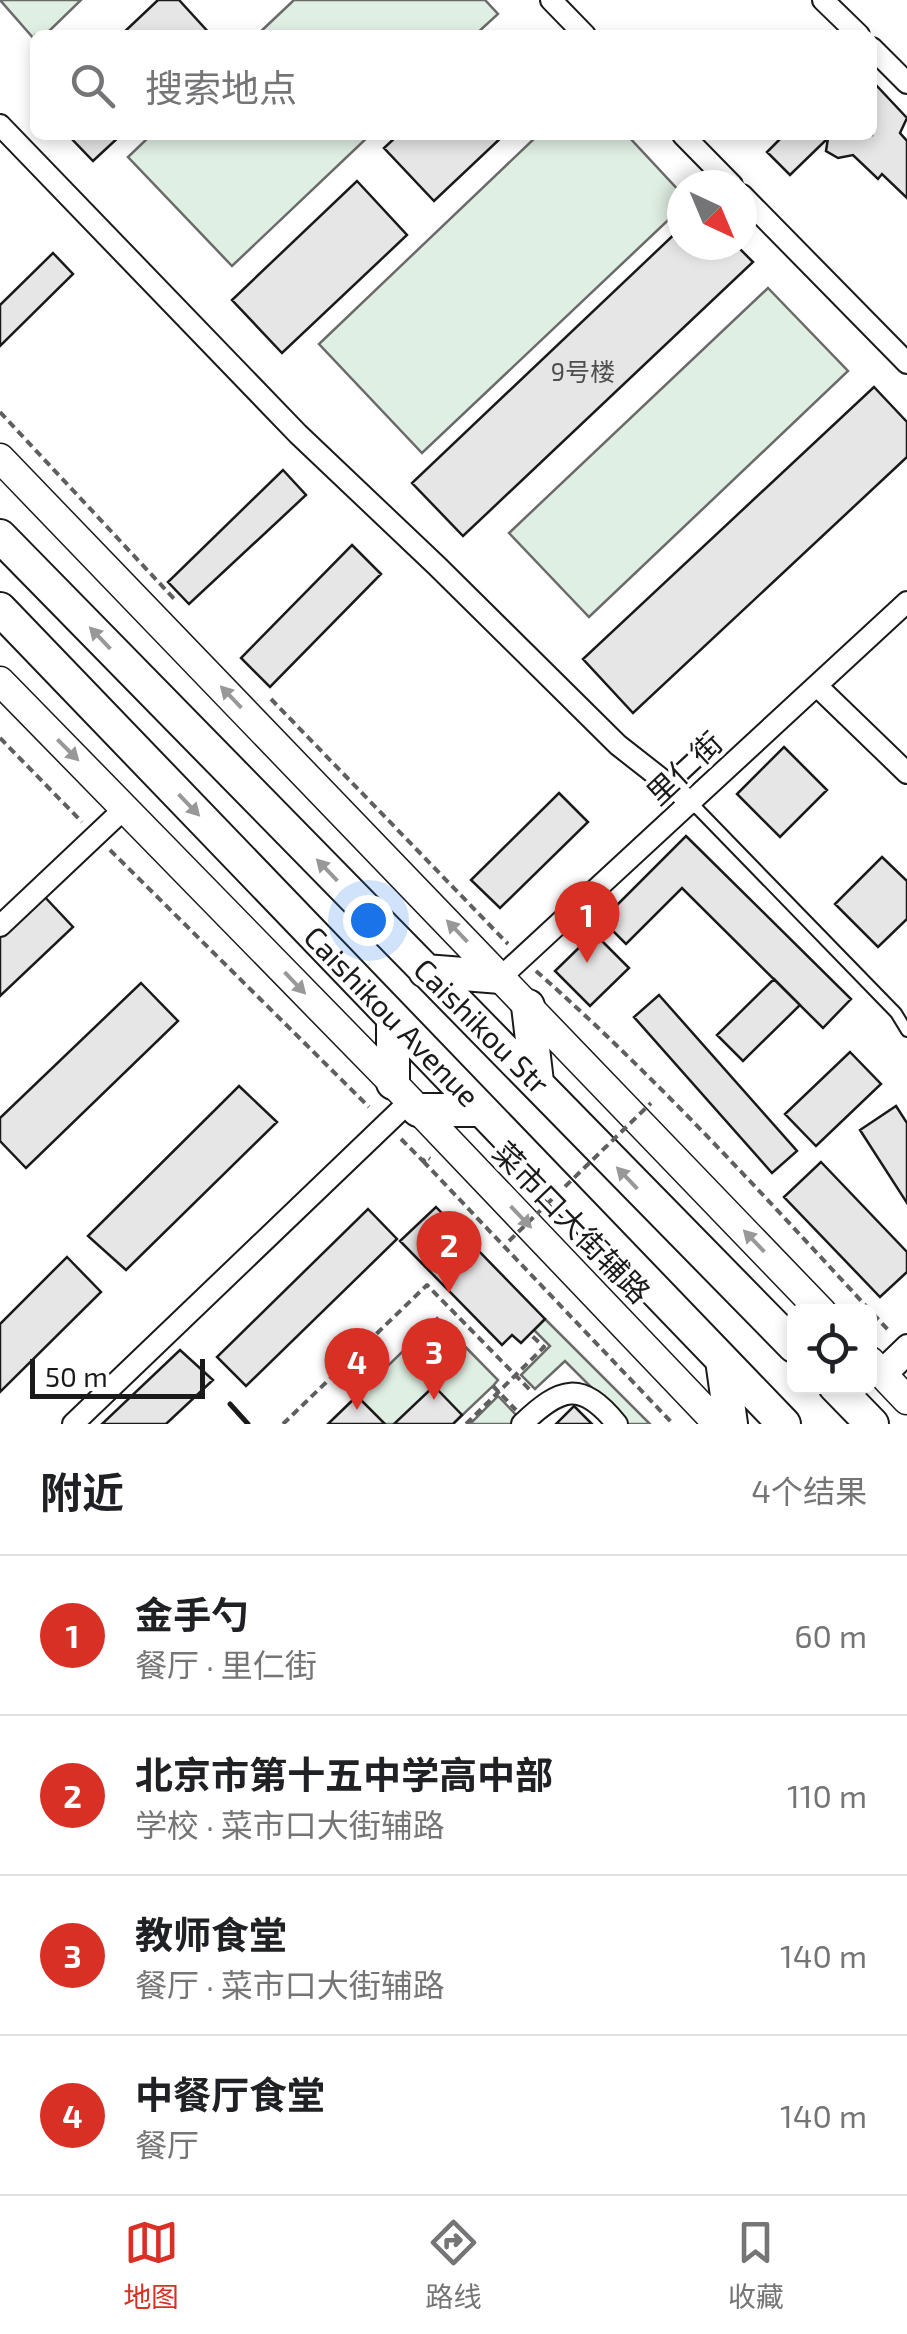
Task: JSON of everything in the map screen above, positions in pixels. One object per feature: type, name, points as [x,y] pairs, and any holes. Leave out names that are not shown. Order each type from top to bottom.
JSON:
[{"type":"main road","name":"Caishikou Str","points":[[0,536],[787,1335]]},
{"type":"main road","name":"Caishikou Avenue","points":[[0,609],[784,1424]]},
{"type":"main road","points":[[426,972],[512,968]]},
{"type":"main road","points":[[528,1006],[537,1082]]},
{"type":"main road","points":[[393,1018],[407,1098],[481,1110]]},
{"type":"main road","points":[[722,1360],[731,1424]]},
{"type":"main road","points":[[843,1394],[872,1424]]},
{"type":"street","points":[[551,0],[581,30]]},
{"type":"street","points":[[823,0],[853,30]]},
{"type":"street","points":[[877,53],[907,83]]},
{"type":"street","points":[[0,125],[298,434],[618,745],[692,803]]},
{"type":"street","points":[[689,140],[718,170]]},
{"type":"street","points":[[757,210],[907,363]]},
{"type":"street","points":[[0,458],[512,968],[528,1006],[814,1304]]},
{"type":"street","name":"里仁街","points":[[512,968],[907,602]]},
{"type":"street","name":"菜市口大街辅路","points":[[0,681],[718,1424]]},
{"type":"street","points":[[817,686],[907,773]]},
{"type":"street","points":[[0,926],[125,808]]},
{"type":"street","points":[[72,1424],[386,1124],[407,1098]]},
{"type":"street","points":[[519,1417],[566,1392],[584,1393],[617,1424]]},
{"type":"lane","points":[[692,803],[896,1013],[907,1031]]},
{"type":"path","points":[[0,412],[179,604]]},
{"type":"path","points":[[261,689],[512,968],[588,1016],[708,1135],[895,1367]]},
{"type":"path","points":[[0,738],[425,1159],[673,1424]]},
{"type":"path","points":[[579,1025],[588,1016]]},
{"type":"path","points":[[509,1241],[651,1104]]},
{"type":"path","points":[[283,1424],[426,1285],[544,1404]]},
{"type":"path","points":[[450,1308],[458,1301]]},
{"type":"path","points":[[466,1424],[544,1347],[530,1334]]},
{"type":"path","points":[[493,1386],[519,1417]]},
{"type":"green space","points":[[0,0],[81,0],[50,30],[30,30],[30,34]]},
{"type":"green space","points":[[294,0],[485,0],[498,14],[480,30],[262,30]]},
{"type":"green space","points":[[146,140],[365,140],[232,266],[128,157]]},
{"type":"green space","points":[[533,140],[632,140],[667,178],[667,221],[422,453],[319,344]]},
{"type":"green space","points":[[768,288],[848,371],[589,617],[509,533]]},
{"type":"green space","points":[[437,1318],[498,1380],[493,1386],[453,1424],[328,1424]]},
{"type":"green space","points":[[545,1319],[650,1424],[628,1424],[565,1361],[535,1389],[521,1375],[550,1346],[534,1330]]},
{"type":"green space","points":[[498,1396],[520,1419],[515,1424],[470,1424]]},
{"type":"building","points":[[158,0],[179,0],[206,30],[126,30]]},
{"type":"building","points":[[877,86],[907,118],[900,133],[907,141],[907,198],[882,174],[878,179],[853,155],[838,158],[826,151],[828,140],[877,140]]},
{"type":"building","points":[[73,140],[116,140],[93,161]]},
{"type":"building","points":[[393,140],[499,140],[434,201],[384,148]]},
{"type":"building","points":[[779,140],[826,140],[790,175],[767,152]]},
{"type":"building","points":[[357,181],[407,235],[282,353],[232,300]]},
{"type":"building","points":[[667,241],[667,260],[753,262],[463,536],[412,483]]},
{"type":"building","points":[[53,253],[73,274],[0,346],[0,305]]},
{"type":"building","points":[[874,387],[907,422],[907,457],[633,713],[583,659]]},
{"type":"building","points":[[283,470],[306,495],[189,604],[168,582]]},
{"type":"building","points":[[352,545],[381,574],[270,687],[241,658]]},
{"type":"building","points":[[784,747],[827,790],[780,837],[737,794]]},
{"type":"building","points":[[559,793],[588,822],[500,908],[471,880]]},
{"type":"building","points":[[686,836],[851,999],[823,1028],[682,888],[626,944],[602,920]]},
{"type":"building","points":[[882,857],[907,881],[907,919],[878,947],[835,904]]},
{"type":"building","points":[[42,894],[73,927],[0,996],[0,934]]},
{"type":"building","points":[[594,933],[629,968],[590,1006],[555,971]]},
{"type":"building","points":[[774,979],[800,1005],[743,1061],[717,1035]]},
{"type":"building","points":[[141,983],[178,1021],[26,1168],[0,1141],[0,1118]]},
{"type":"building","points":[[659,995],[797,1151],[772,1173],[634,1017]]},
{"type":"building","points":[[850,1052],[881,1084],[816,1146],[785,1114]]},
{"type":"building","points":[[239,1086],[277,1122],[126,1270],[88,1236]]},
{"type":"building","points":[[896,1106],[907,1123],[907,1203],[860,1130]]},
{"type":"building","points":[[821,1162],[907,1252],[907,1272],[880,1297],[784,1197]]},
{"type":"building","points":[[436,1207],[545,1319],[521,1343],[512,1335],[502,1345],[400,1241]]},
{"type":"building","points":[[368,1209],[397,1239],[246,1386],[217,1357]]},
{"type":"building","points":[[67,1257],[101,1292],[0,1392],[0,1324]]},
{"type":"building","points":[[180,1350],[213,1380],[166,1424],[102,1424]]},
{"type":"building","points":[[434,1386],[462,1415],[453,1424],[394,1424]]},
{"type":"building","points":[[357,1396],[385,1424],[328,1424]]},
{"type":"building","points":[[574,1406],[592,1424],[556,1424]]},
{"type":"wall","points":[[230,1404],[248,1424]]},
{"type":"place","name":"金手勺","points":[[587,963]]},
{"type":"place","name":"北京市第十五中学高中部","points":[[449,1293]]},
{"type":"place","name":"教师食堂","points":[[434,1400]]},
{"type":"place","name":"中餐厅食堂","points":[[357,1410]]}]
